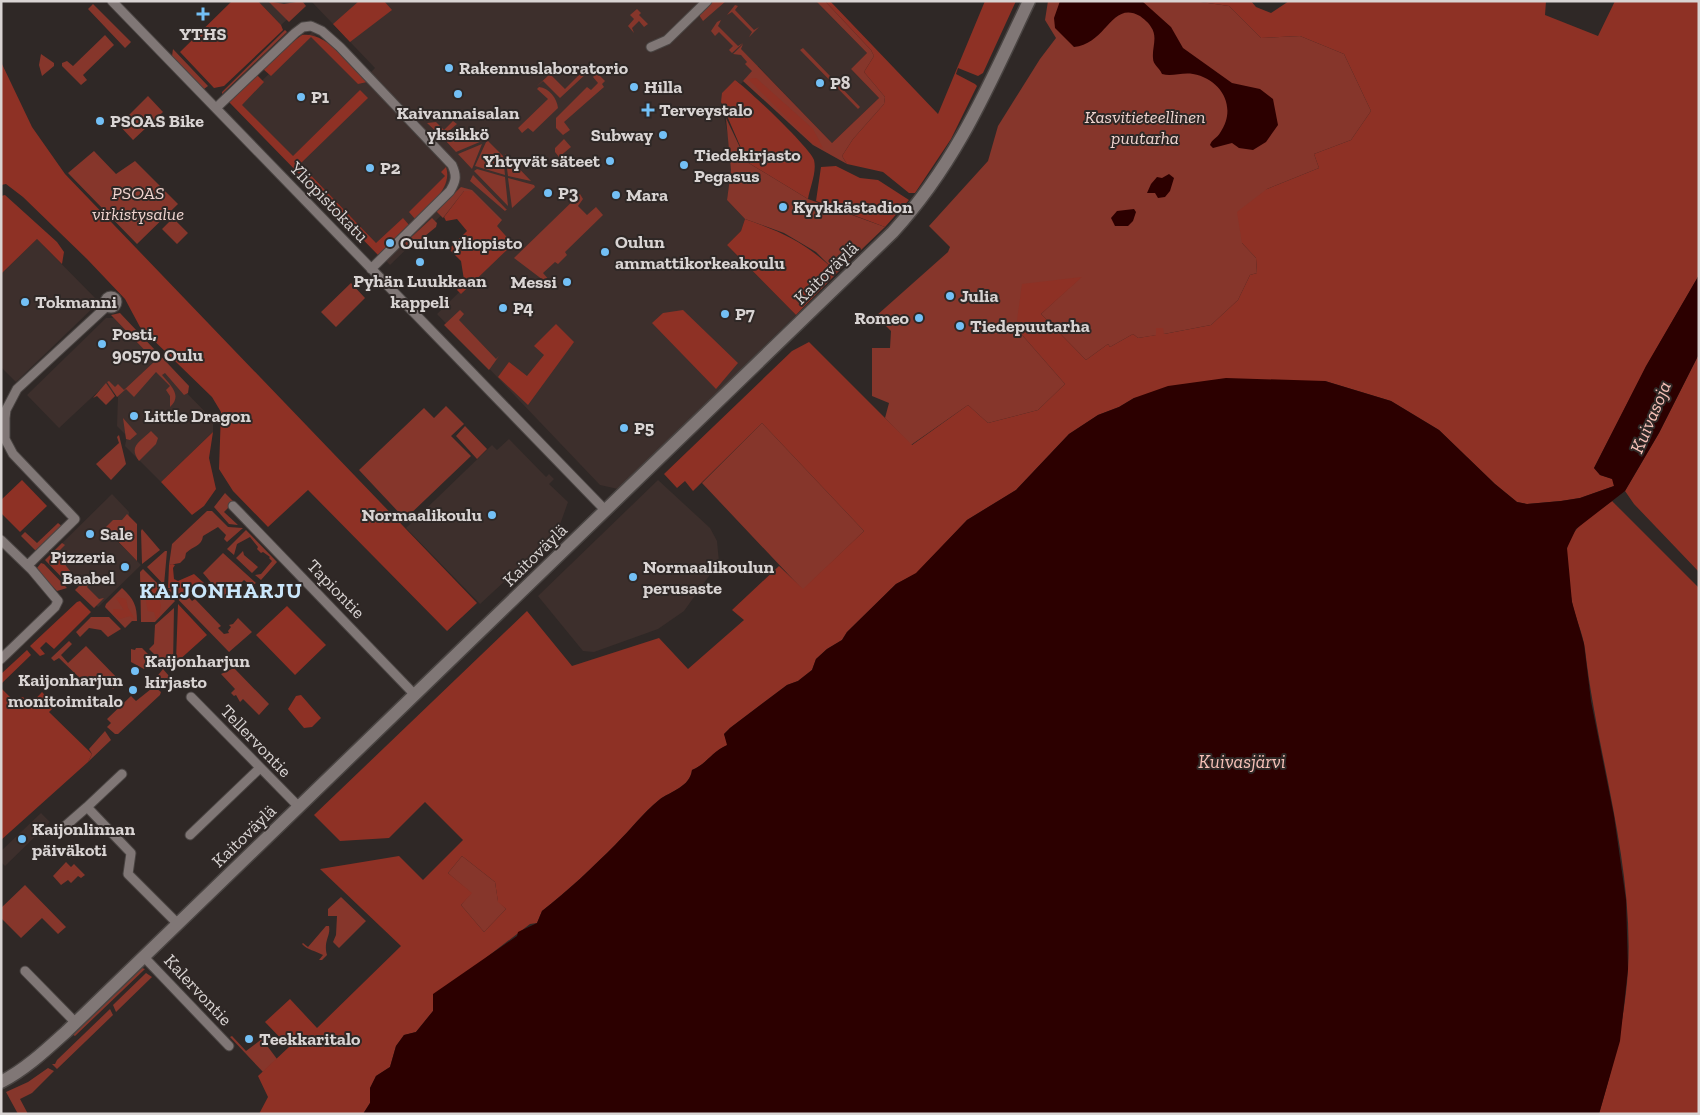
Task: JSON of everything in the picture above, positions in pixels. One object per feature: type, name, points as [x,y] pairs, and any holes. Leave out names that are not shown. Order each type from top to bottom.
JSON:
[{"type":"street","name":"Yliopistokatu","points":[[112,1],[606,511]]},
{"type":"street","points":[[651,47],[667,40],[708,1]]},
{"type":"street","name":"Kaitoväylä","points":[[1,1082],[15,1075],[42,1054],[76,1023],[606,511],[908,215],[963,138],[1029,1]]},
{"type":"street","points":[[216,108],[282,44],[303,27],[311,26],[322,32],[362,70],[452,165],[456,173],[455,183],[450,191],[371,269]]},
{"type":"street","points":[[28,565],[75,519],[13,454],[5,438],[6,410],[16,389],[106,306]]},
{"type":"street","name":"Tapiontie","points":[[233,506],[415,695]]},
{"type":"street","points":[[1,659],[56,607],[58,601],[28,565],[4,541]]},
{"type":"street","name":"Tellervontie","points":[[190,697],[299,807]]},
{"type":"street","points":[[190,835],[260,768]]},
{"type":"street","points":[[63,828],[122,774]]},
{"type":"street","points":[[87,807],[131,853],[128,874],[178,924]]},
{"type":"street","name":"Kalervontie","points":[[144,957],[229,1046]]},
{"type":"street","points":[[25,971],[76,1023]]},
{"type":"shaded area","points":[[232,1],[258,1],[281,25],[283,30],[224,86],[214,88],[180,52]]},
{"type":"shaded area","points":[[258,1],[307,1],[281,25]]},
{"type":"shaded area","name":"Oulun yliopisto","points":[[311,1],[816,1],[867,53],[851,69],[879,98],[832,143],[758,66],[741,84],[735,80],[721,102],[730,145],[731,170],[727,200],[745,219],[741,231],[727,245],[796,315],[618,489],[600,485],[437,314],[504,248],[457,200],[390,265],[237,105],[312,32],[360,83],[375,68]]},
{"type":"shaded area","points":[[359,1],[384,1],[392,10],[350,42],[333,24]]},
{"type":"shaded area","points":[[825,1],[830,1],[938,114],[985,1],[1016,1],[983,73],[978,76],[958,68],[956,74],[977,86],[951,139],[915,193],[909,193],[883,172],[847,164],[842,156],[853,139],[884,104],[885,97],[864,72],[874,56],[871,50]]},
{"type":"shaded area","points":[[1194,1],[1251,1],[1256,7],[1271,13],[1289,1],[1546,1],[1545,15],[1598,36],[1615,1],[1699,1],[1699,275],[1646,367],[1594,468],[1600,475],[1613,479],[1614,486],[1580,498],[1527,504],[1517,502],[1495,484],[1439,430],[1391,401],[1325,381],[1134,398],[1119,407],[1098,415],[1069,434],[1016,490],[967,520],[916,574],[896,584],[847,632],[842,640],[827,649],[816,659],[812,670],[798,681],[787,685],[730,728],[724,734],[728,745],[717,751],[702,765],[692,770],[691,776],[684,785],[653,805],[589,870],[542,911],[537,923],[530,924],[487,957],[433,1011],[416,1032],[404,1035],[396,1046],[390,1067],[376,1076],[370,1088],[370,1103],[363,1114],[259,1114],[268,1097],[258,1076],[289,1047],[265,1022],[290,999],[317,1028],[401,946],[320,869],[399,856],[423,880],[463,840],[425,802],[389,838],[340,841],[314,815],[527,611],[572,666],[659,638],[688,669],[744,620],[732,610],[779,566],[803,589],[864,531],[762,423],[693,491],[685,481],[677,488],[664,474],[792,351],[809,342],[912,445],[968,405],[988,423],[1038,410],[1065,384],[1016,328],[1022,284],[1082,277],[1041,314],[1086,360],[1108,344],[1110,347],[1133,334],[1138,338],[1156,335],[1156,328],[1163,328],[1164,334],[1211,325],[1238,300],[1250,275],[1257,273],[1256,258],[1242,243],[1237,212],[1267,189],[1319,168],[1314,154],[1351,140],[1371,111],[1344,54],[1300,36],[1261,38],[1229,6]],"holes":[[[462,856],[495,882],[498,902],[506,909],[484,932],[461,905],[472,893],[448,873]]]},
{"type":"shaded area","points":[[302,35],[312,36],[330,44],[367,82],[358,84],[311,37],[271,76],[263,69],[284,48]]},
{"type":"shaded area","points":[[1,62],[32,127],[65,174],[477,603],[447,631],[308,490],[268,527],[233,491],[219,469],[221,412],[212,397],[140,327],[125,299],[87,259],[23,197],[6,184],[1,185]]},
{"type":"shaded area","points":[[257,75],[264,82],[242,105],[293,156],[360,90],[368,98],[300,164],[376,243],[403,218],[409,225],[378,255],[229,102]]},
{"type":"shaded area","points":[[756,78],[813,129],[823,148],[813,144],[748,79]]},
{"type":"shaded area","points":[[735,80],[765,106],[810,153],[815,165],[808,199],[747,162],[721,102],[722,93]]},
{"type":"shaded area","points":[[836,166],[860,178],[878,180],[909,200],[885,227],[816,201],[821,167]]},
{"type":"shaded area","points":[[446,167],[447,175],[443,189],[433,202],[415,219],[409,212],[445,176],[441,172]]},
{"type":"shaded area","points":[[464,191],[471,191],[499,220],[497,226],[513,244],[461,294],[457,290],[464,280],[461,261],[449,249],[467,231],[457,219],[446,221],[444,217]]},
{"type":"shaded area","points":[[5,195],[57,242],[64,252],[62,264],[37,239],[1,274],[1,196]]},
{"type":"shaded area","points":[[745,219],[772,229],[805,246],[837,273],[796,315],[727,245],[741,231]]},
{"type":"shaded area","points":[[37,239],[99,302],[16,382],[1,367],[1,274]]},
{"type":"shaded area","points":[[683,310],[738,363],[716,389],[652,323],[663,313]]},
{"type":"shaded area","points":[[106,318],[114,318],[213,420],[213,432],[161,482],[125,446],[127,436],[117,426],[118,397],[105,385],[59,428],[27,395]]},
{"type":"shaded area","points":[[556,324],[574,342],[528,405],[498,377],[509,362],[527,376],[544,355],[534,346]]},
{"type":"shaded area","points":[[1699,354],[1699,572],[1634,504],[1625,491],[1659,433]]},
{"type":"shaded area","points":[[213,432],[209,458],[216,489],[204,506],[192,515],[161,482]]},
{"type":"shaded area","name":"Normaalikoulu","points":[[509,439],[546,477],[549,474],[554,479],[549,484],[568,502],[557,533],[480,604],[406,528],[492,445],[497,450]]},
{"type":"shaded area","points":[[22,480],[47,506],[20,532],[1,513],[1,500]]},
{"type":"shaded area","name":"Normaalikoulun perusaste","points":[[658,480],[710,528],[717,541],[719,562],[684,611],[658,629],[594,652],[583,651],[538,596]]},
{"type":"shaded area","points":[[112,494],[129,512],[129,528],[116,540],[141,565],[98,607],[49,556]]},
{"type":"shaded area","points":[[1612,501],[1699,588],[1699,1114],[1599,1114],[1614,1060],[1624,1006],[1628,970],[1626,890],[1584,643],[1572,602],[1567,549],[1569,541],[1578,527]]},
{"type":"shaded area","points":[[54,555],[70,572],[69,574],[59,572],[51,566],[48,559]]},
{"type":"shaded area","points":[[169,565],[175,565],[173,568],[174,579],[178,581],[194,574],[204,583],[197,587],[196,591],[193,589],[189,590],[183,598],[179,590],[168,588]]},
{"type":"shaded area","points":[[153,584],[161,592],[158,596],[161,605],[159,617],[156,619],[154,612],[148,611],[146,603],[148,591]]},
{"type":"shaded area","points":[[117,597],[126,599],[128,608],[135,619],[130,616],[120,619],[113,614],[113,609],[124,610]]},
{"type":"shaded area","points":[[80,601],[91,612],[54,649],[46,642],[40,648],[45,654],[40,656],[30,646]]},
{"type":"shaded area","points":[[178,604],[207,635],[177,662],[176,661]]},
{"type":"shaded area","points":[[287,606],[326,645],[295,675],[256,635]]},
{"type":"shaded area","points":[[27,650],[31,655],[1,684],[1,674]]},
{"type":"shaded area","points":[[1,688],[13,700],[23,697],[30,705],[42,692],[55,706],[49,712],[92,754],[88,762],[1,840]]},
{"type":"shaded area","points":[[301,695],[321,718],[312,727],[304,728],[288,709],[296,696]]},
{"type":"shaded area","name":"Kaijonlinnan päiväkoti","points":[[41,813],[50,822],[5,866],[1,862],[1,851]]},
{"type":"green space","points":[[268,1],[284,4],[302,1],[306,6],[289,22]]},
{"type":"green space","points":[[713,1],[726,1],[703,21],[699,15]]},
{"type":"green space","points":[[816,1],[825,1],[871,50],[874,56],[864,72],[885,97],[884,104],[853,139],[842,156],[847,164],[813,145],[743,81],[752,71],[745,64],[747,62],[741,55],[733,54],[743,44],[741,49],[832,143],[879,98],[851,69],[867,53]]},
{"type":"green space","name":"Kasvitieteellinen puutarha","points":[[1048,1],[1194,1],[1229,6],[1261,38],[1300,36],[1344,54],[1371,111],[1351,140],[1314,154],[1319,168],[1267,189],[1242,243],[1256,258],[1257,273],[1250,275],[1238,300],[1211,325],[1164,334],[1156,328],[1157,335],[1138,338],[1133,334],[1110,347],[1108,344],[1086,360],[1041,314],[1081,277],[1016,328],[1065,384],[1038,410],[988,423],[968,405],[911,445],[885,418],[889,403],[872,396],[872,348],[890,348],[891,331],[876,316],[948,252],[950,247],[929,226],[988,161],[998,126],[1040,59],[1056,38],[1045,20]]},
{"type":"green space","points":[[93,4],[131,42],[125,48],[88,9]]},
{"type":"green space","points":[[735,5],[738,6],[735,10],[754,30],[759,27],[749,37],[752,32],[732,12],[727,15]]},
{"type":"green space","points":[[637,9],[641,13],[639,15],[648,24],[644,27],[639,21],[632,28],[634,33],[628,26],[634,19],[630,15]]},
{"type":"green space","points":[[721,20],[718,26],[738,46],[743,43],[732,53],[729,50],[733,46],[719,32],[715,36],[711,31],[717,22]]},
{"type":"green space","points":[[285,30],[287,32],[222,94],[222,92]]},
{"type":"green space","points":[[105,35],[114,45],[83,75],[87,80],[81,85],[62,66],[62,63],[67,61],[73,66]]},
{"type":"green space","points":[[803,48],[860,107],[858,109],[800,50]]},
{"type":"green space","points":[[173,49],[208,86],[204,89],[172,56]]},
{"type":"green space","points":[[41,54],[54,63],[54,66],[42,76],[39,65]]},
{"type":"green space","points":[[585,69],[588,72],[560,98],[543,81],[536,87],[550,74],[565,89]]},
{"type":"green space","points":[[597,73],[605,81],[602,84],[604,87],[564,122],[570,130],[563,135],[556,128],[556,118],[587,87],[591,90],[598,83],[593,77]]},
{"type":"green space","points":[[539,87],[546,89],[552,94],[558,108],[533,132],[528,128],[522,133],[518,128],[548,99],[537,89]]},
{"type":"green space","points":[[148,96],[163,112],[133,140],[119,125]]},
{"type":"green space","points":[[726,118],[747,162],[808,199],[885,227],[837,273],[816,252],[784,233],[745,219],[727,200],[731,170]]},
{"type":"green space","points":[[453,121],[457,124],[442,137],[427,123],[436,122],[444,130]]},
{"type":"green space","points":[[460,126],[465,132],[468,130],[471,133],[474,130],[483,139],[482,141],[456,152],[445,140]]},
{"type":"green space","points":[[564,139],[571,147],[559,157],[555,152],[555,148]]},
{"type":"green space","points":[[487,140],[503,156],[505,175],[475,166]]},
{"type":"green space","points":[[482,144],[472,169],[458,154]]},
{"type":"green space","name":"PSOAS virkistysalue","points":[[94,151],[116,174],[135,161],[178,204],[137,244],[68,173]]},
{"type":"green space","points":[[505,154],[531,181],[508,176]]},
{"type":"green space","points":[[477,169],[505,177],[508,206],[474,171]]},
{"type":"green space","points":[[473,175],[507,210],[505,211],[470,181]]},
{"type":"green space","points":[[508,178],[534,185],[535,187],[512,208]]},
{"type":"green space","points":[[461,187],[472,190],[502,220],[497,226],[464,191],[443,218],[436,211]]},
{"type":"green space","points":[[580,194],[583,199],[578,206],[587,215],[596,207],[603,215],[565,252],[567,255],[558,264],[555,262],[543,273],[550,281],[547,283],[514,258]]},
{"type":"green space","points":[[173,218],[188,233],[177,244],[162,229]]},
{"type":"green space","points":[[432,218],[437,223],[436,227],[409,249],[405,243]]},
{"type":"green space","points":[[351,283],[365,298],[336,327],[321,312]]},
{"type":"green space","points":[[460,310],[464,314],[459,320],[496,359],[499,356],[489,370],[444,325]]},
{"type":"green space","points":[[120,313],[189,386],[188,393],[184,395],[165,373],[162,375],[174,390],[175,394],[174,403],[170,407],[170,396],[166,390],[170,386],[156,372],[134,397],[126,389],[117,397],[107,382],[109,381],[115,387],[118,384],[124,390],[155,361],[111,315]]},
{"type":"green space","points":[[106,383],[115,396],[106,405],[97,396],[93,398]]},
{"type":"green space","points":[[446,406],[464,424],[451,436],[471,456],[405,519],[359,470],[424,408],[434,418]]},
{"type":"green space","points":[[123,418],[137,434],[130,440],[126,439]]},
{"type":"green space","points":[[762,423],[864,531],[803,590],[702,483]]},
{"type":"green space","points":[[465,426],[487,449],[477,459],[456,436]]},
{"type":"green space","points":[[151,431],[158,438],[156,444],[139,461],[135,448],[139,441]]},
{"type":"green space","points":[[119,435],[126,464],[111,480],[96,464],[119,443],[117,437]]},
{"type":"green space","points":[[225,493],[234,502],[224,512],[238,525],[229,524],[214,507]]},
{"type":"green space","points":[[207,511],[212,511],[228,527],[243,528],[227,542],[224,539],[226,535],[218,527],[203,536],[201,542],[186,553],[185,558],[180,563],[169,565],[172,544]]},
{"type":"green space","points":[[127,514],[137,524],[137,561],[105,528],[113,520],[122,520]]},
{"type":"green space","points":[[58,523],[63,527],[37,552],[21,536],[25,532],[37,543]]},
{"type":"green space","points":[[142,529],[160,550],[142,564],[141,531]]},
{"type":"green space","points":[[246,530],[277,562],[261,580],[255,575],[261,574],[272,561],[270,557],[257,549],[258,547],[250,537],[237,544],[234,555],[227,549]]},
{"type":"green space","points":[[62,543],[65,545],[56,554],[75,579],[78,577],[69,585],[45,560]]},
{"type":"green space","points":[[167,551],[164,585],[147,567]]},
{"type":"green space","points":[[243,551],[244,555],[258,567],[252,573],[236,558]]},
{"type":"green space","points":[[223,553],[256,583],[251,586],[244,580],[225,599],[203,573]]},
{"type":"green space","points":[[41,563],[67,588],[57,591],[39,572],[37,568]]},
{"type":"green space","points":[[143,569],[175,601],[155,622],[141,622],[140,572]]},
{"type":"green space","points":[[90,581],[87,587],[99,599],[104,598],[94,608],[75,590],[83,582]]},
{"type":"green space","points":[[122,588],[134,603],[137,616],[137,621],[132,621],[125,628],[105,607]]},
{"type":"green space","points":[[168,589],[179,590],[183,597],[187,595],[192,601],[195,599],[221,626],[218,628],[224,634],[229,633],[228,631],[231,627],[229,625],[233,624],[238,618],[252,632],[229,652]]},
{"type":"green space","points":[[174,608],[173,665],[169,669],[149,649],[154,644],[155,625]]},
{"type":"green space","points":[[91,617],[109,617],[121,629],[108,637],[101,630],[89,628],[80,637],[76,632]]},
{"type":"green space","points":[[69,641],[72,644],[61,655],[68,663],[86,646],[121,682],[113,689],[109,683],[87,685],[59,658],[54,661],[51,658]]},
{"type":"green space","points":[[136,648],[142,648],[154,660],[144,669],[131,662],[131,649],[135,650]]},
{"type":"green space","points":[[234,668],[269,704],[259,715],[243,699],[240,702],[236,695],[234,696],[231,693],[235,689],[221,674]]},
{"type":"green space","points":[[163,669],[169,676],[169,684],[164,689],[155,679]]},
{"type":"green space","points":[[152,685],[161,692],[160,695],[118,734],[115,734],[107,727],[111,723],[107,719],[131,696],[136,701],[151,689]]},
{"type":"green space","points":[[105,731],[111,740],[88,762],[92,754],[89,749]]},
{"type":"green space","points":[[462,856],[495,882],[498,901],[506,909],[484,932],[461,905],[471,893],[448,873]]},
{"type":"green space","points":[[66,862],[71,867],[74,864],[85,875],[81,878],[78,876],[71,883],[68,880],[61,885],[53,876]]},
{"type":"green space","points":[[25,885],[66,927],[58,934],[42,918],[21,938],[1,918],[1,908]]},
{"type":"green space","points":[[341,897],[366,921],[339,948],[333,942],[336,935],[337,916],[328,916],[328,909]]},
{"type":"green space","points":[[326,926],[329,926],[326,946],[327,955],[322,960],[319,960],[323,955],[302,944],[308,947]]},
{"type":"green space","points":[[138,969],[145,969],[75,1036],[70,1033]]},
{"type":"green space","points":[[146,973],[152,977],[116,1012],[113,1005]]},
{"type":"green space","points":[[110,1009],[113,1015],[57,1069],[52,1064],[55,1064]]},
{"type":"green space","points":[[232,1036],[246,1051],[262,1039],[277,1059],[263,1072],[230,1037]]},
{"type":"green space","points":[[48,1068],[54,1071],[32,1093],[20,1099],[28,1114],[18,1114],[6,1092],[28,1082]]},
{"type":"water","points":[[1060,1],[1142,1],[1171,27],[1183,48],[1232,83],[1260,89],[1273,99],[1278,125],[1266,142],[1253,150],[1239,148],[1232,143],[1213,148],[1210,145],[1220,133],[1227,114],[1227,104],[1219,88],[1203,77],[1193,74],[1162,74],[1153,60],[1153,31],[1143,18],[1130,13],[1122,14],[1115,18],[1094,39],[1074,47],[1055,28],[1054,18]]},
{"type":"water","points":[[1169,174],[1174,178],[1170,191],[1165,197],[1158,198],[1155,193],[1147,193],[1157,177],[1162,178]]},
{"type":"water","points":[[1134,209],[1136,212],[1133,221],[1128,226],[1115,226],[1111,218],[1117,211]]},
{"type":"water","name":"Kuivasjärvi","points":[[1699,275],[1699,354],[1659,433],[1625,491],[1576,529],[1567,548],[1572,602],[1584,644],[1591,701],[1614,816],[1626,900],[1628,969],[1620,1041],[1599,1114],[363,1114],[370,1103],[370,1088],[376,1076],[390,1067],[396,1046],[404,1035],[416,1032],[433,1011],[433,994],[517,936],[518,932],[537,923],[542,911],[589,870],[653,805],[684,785],[691,776],[692,770],[701,765],[716,751],[727,745],[724,734],[730,728],[787,685],[798,681],[812,670],[816,659],[827,649],[842,640],[847,632],[896,584],[916,573],[967,520],[1016,490],[1069,434],[1098,415],[1119,407],[1134,398],[1168,386],[1226,378],[1325,381],[1391,401],[1439,430],[1495,484],[1517,502],[1527,504],[1580,498],[1614,486],[1612,479],[1600,475],[1594,468],[1646,366]]},
{"type":"place","name":"YTHS","points":[[203,14]]},
{"type":"place","name":"Rakennuslaboratorio","points":[[449,68]]},
{"type":"place","name":"P8","points":[[820,83]]},
{"type":"place","name":"Hilla","points":[[634,87]]},
{"type":"place","name":"Kaivannaisalan yksikkö","points":[[458,94]]},
{"type":"place","name":"P1","points":[[301,97]]},
{"type":"place","name":"Terveystalo","points":[[648,110]]},
{"type":"place","name":"PSOAS Bike","points":[[100,121]]},
{"type":"place","name":"Subway","points":[[663,135]]},
{"type":"place","name":"Yhtyvät säteet","points":[[610,161]]},
{"type":"place","name":"Tiedekirjasto Pegasus","points":[[684,165]]},
{"type":"place","name":"P2","points":[[370,168]]},
{"type":"place","name":"P3","points":[[548,193]]},
{"type":"place","name":"Mara","points":[[616,195]]},
{"type":"place","name":"Kyykkästadion","points":[[783,207]]},
{"type":"place","name":"Oulun yliopisto","points":[[390,243]]},
{"type":"place","name":"Oulun ammattikorkeakoulu","points":[[605,252]]},
{"type":"place","name":"Pyhän Luukkaan kappeli","points":[[420,262]]},
{"type":"place","name":"Messi","points":[[567,282]]},
{"type":"place","name":"Julia","points":[[950,296]]},
{"type":"place","name":"Tokmanni","points":[[25,302]]},
{"type":"place","name":"P4","points":[[503,308]]},
{"type":"place","name":"P7","points":[[725,314]]},
{"type":"place","name":"Romeo","points":[[919,318]]},
{"type":"place","name":"Tiedepuutarha","points":[[960,326]]},
{"type":"place","name":"Posti, 90570 Oulu","points":[[102,344]]},
{"type":"place","name":"Little Dragon","points":[[134,416]]},
{"type":"place","name":"P5","points":[[624,428]]},
{"type":"place","name":"Normaalikoulu","points":[[492,515]]},
{"type":"place","name":"Sale","points":[[90,534]]},
{"type":"place","name":"Pizzeria Baabel","points":[[125,567]]},
{"type":"place","name":"Normaalikoulun perusaste","points":[[633,577]]},
{"type":"place","name":"Kaijonharjun kirjasto","points":[[135,671]]},
{"type":"place","name":"Kaijonharjun monitoimitalo","points":[[133,690]]},
{"type":"place","name":"Kaijonlinnan päiväkoti","points":[[22,839]]},
{"type":"place","name":"Teekkaritalo","points":[[249,1039]]},
{"type":"district","name":"KAIJONHARJU","points":[[221,590]]},
{"type":"water label","name":"Kuivasoja","points":[[1650,417]]}]
